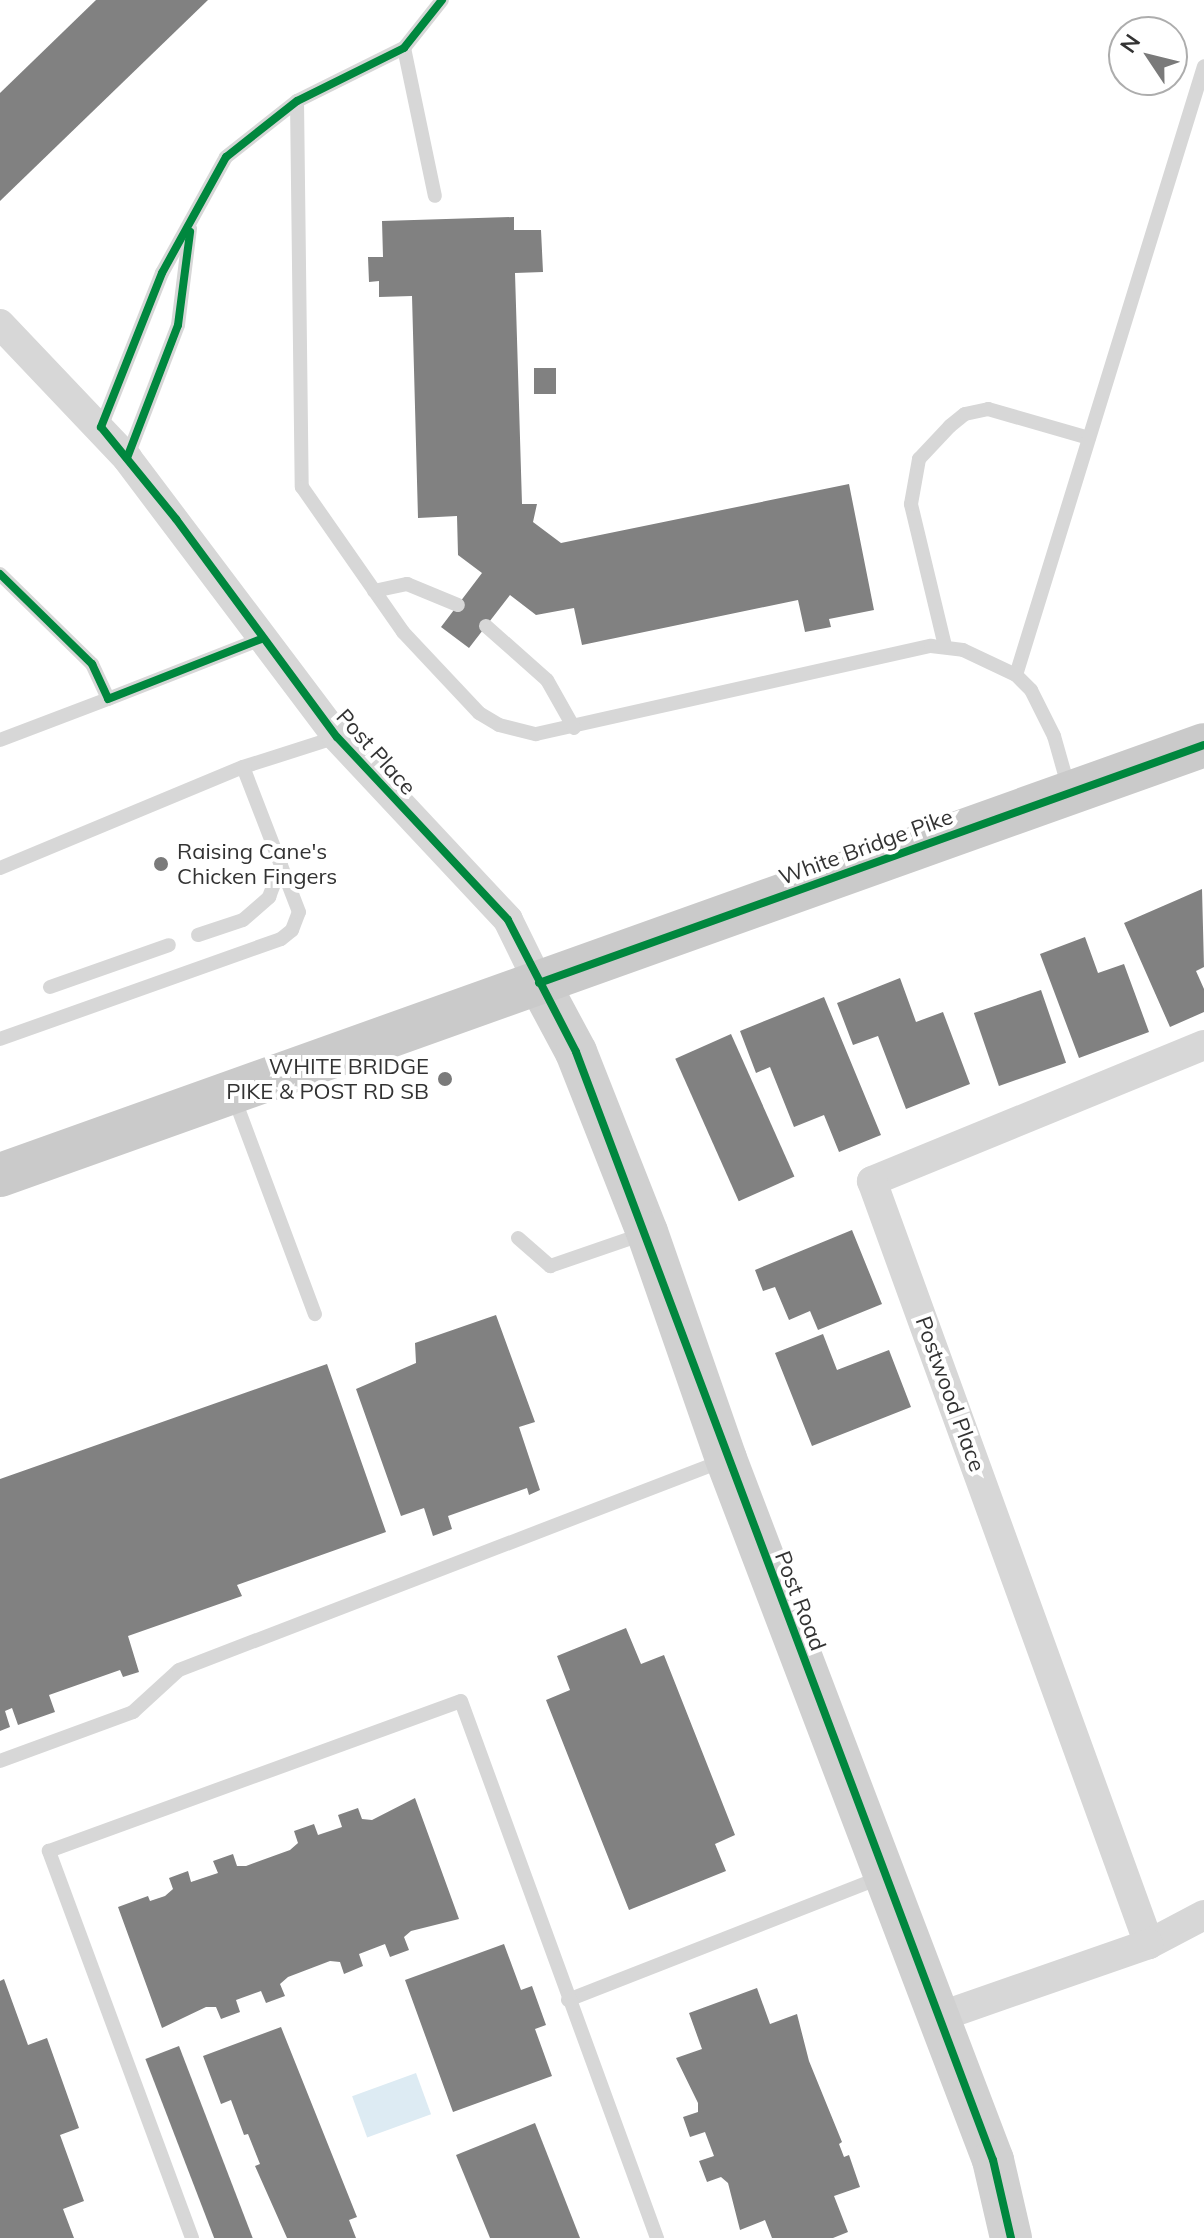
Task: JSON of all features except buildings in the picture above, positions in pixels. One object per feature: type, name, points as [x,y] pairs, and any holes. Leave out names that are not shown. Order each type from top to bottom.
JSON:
[{"type":"main road","name":"White Bridge Pike","points":[[0,1175],[899,856],[1069,789],[1204,745]]},
{"type":"street","name":"Post Place","points":[[0,324],[101,427],[127,458],[337,737],[508,920],[539,983]]},
{"type":"street","name":"Post Road","points":[[539,983],[576,1052],[647,1232],[726,1459],[993,2160],[1011,2238]]},
{"type":"street","name":"Postwood Place","points":[[1149,1944],[872,1181],[1204,1045]]},
{"type":"street","points":[[939,2017],[1149,1944],[1204,1915]]},
{"type":"lane","points":[[101,427],[162,273],[226,157],[297,101],[404,48],[442,0]]},
{"type":"lane","points":[[404,48],[435,196]]},
{"type":"lane","points":[[1016,675],[1204,66]]},
{"type":"lane","points":[[297,101],[300,478],[307,498],[374,591],[439,676],[479,713],[516,731],[574,728],[945,646],[1016,675],[1031,690],[1054,736],[1069,789]]},
{"type":"lane","points":[[127,458],[178,325],[191,222]]},
{"type":"lane","points":[[945,646],[911,504],[919,459],[957,420],[988,409],[1089,438]]},
{"type":"lane","points":[[0,574],[92,664],[108,699]]},
{"type":"lane","points":[[374,591],[407,584],[458,605]]},
{"type":"lane","points":[[486,626],[547,680],[574,728]]},
{"type":"lane","points":[[0,740],[261,639]]},
{"type":"lane","points":[[0,868],[243,767],[337,737]]},
{"type":"lane","points":[[0,1039],[281,939],[298,923],[299,912],[243,767]]},
{"type":"lane","points":[[198,935],[243,920],[269,897],[281,865]]},
{"type":"lane","points":[[50,987],[169,945]]},
{"type":"lane","points":[[233,1094],[315,1314]]},
{"type":"lane","points":[[518,1238],[550,1266],[647,1232]]},
{"type":"lane","points":[[0,1761],[133,1712],[179,1670],[726,1459]]},
{"type":"lane","points":[[192,2238],[49,1851],[461,1701],[657,2238]]},
{"type":"lane","points":[[568,2000],[886,1875]]},
{"type":"shaded area","points":[[416,2073],[431,2114],[367,2138],[352,2096]]},
{"type":"cycle path","points":[[442,0],[404,48],[297,101],[226,157],[162,273],[101,427],[176,519],[337,737],[508,920],[576,1052],[993,2160],[1011,2238]]},
{"type":"cycle path","points":[[127,458],[178,325],[190,232]]},
{"type":"cycle path","points":[[0,574],[92,664],[108,699],[261,639]]},
{"type":"cycle path","points":[[539,983],[1204,745]]},
{"type":"place","name":"Raising Cane's Chicken Fingers","points":[[161,864]]},
{"type":"place","name":"WHITE BRIDGE PIKE & POST RD SB","points":[[445,1079]]}]
